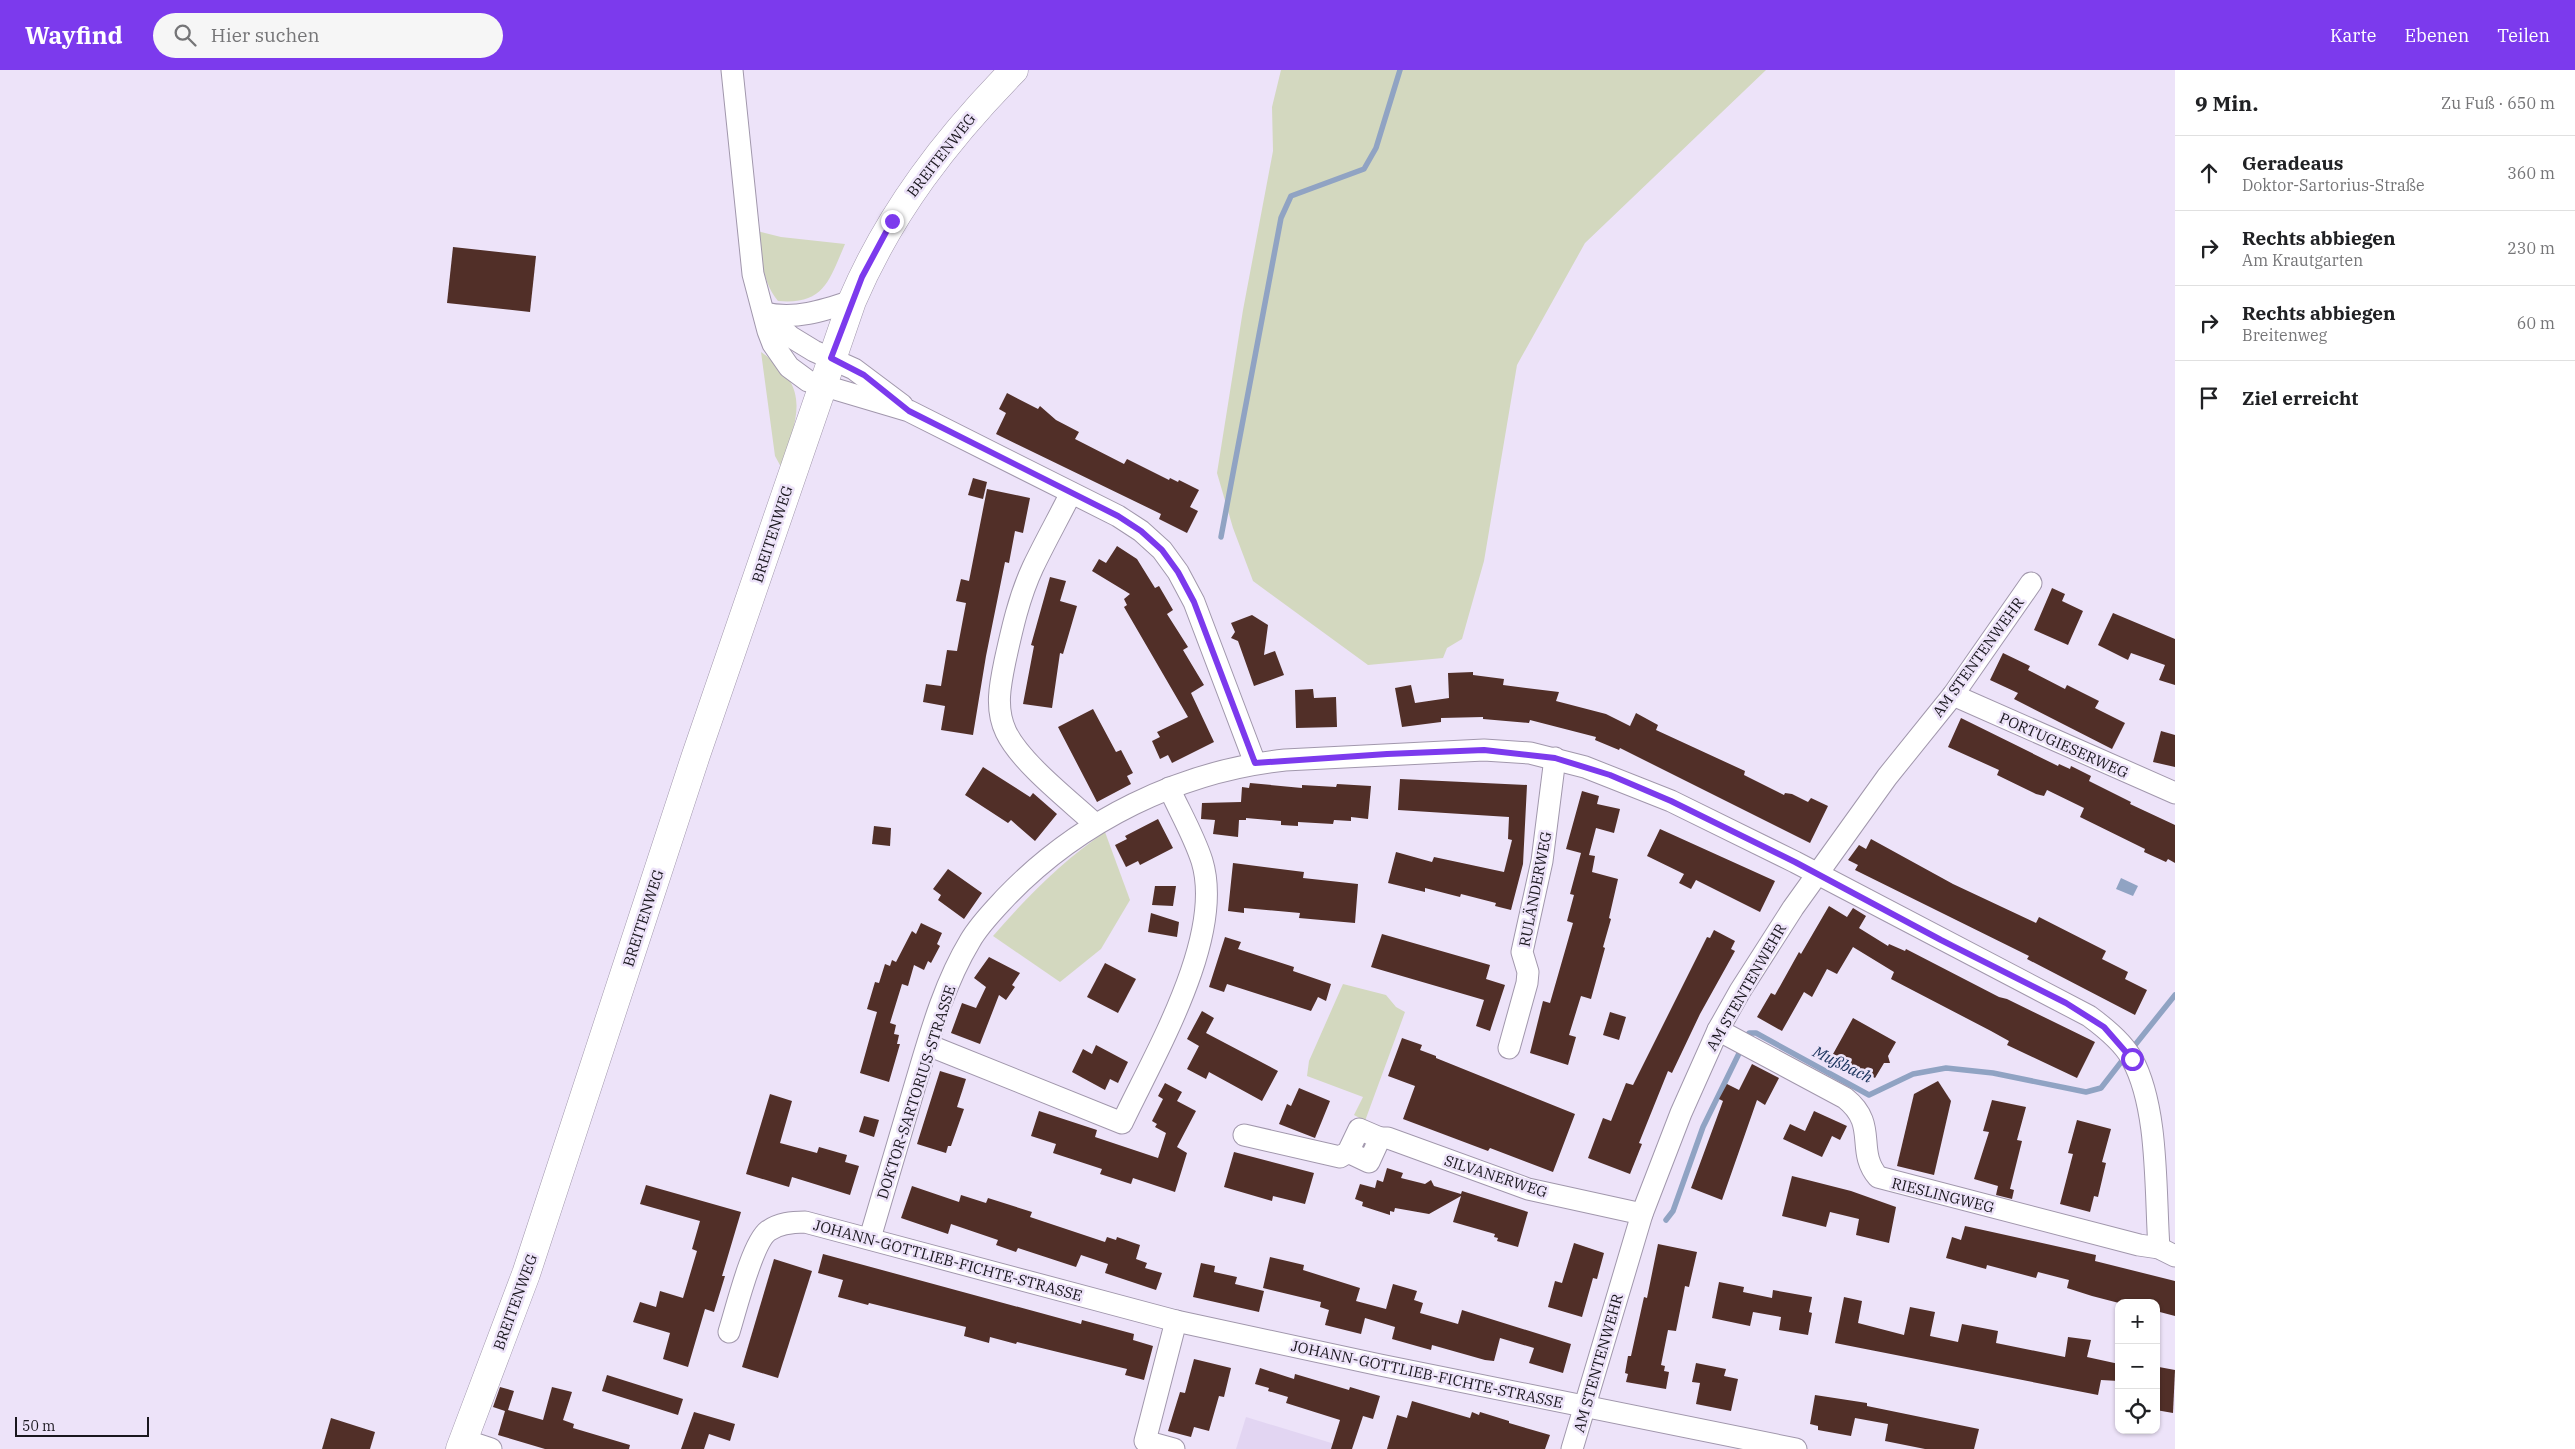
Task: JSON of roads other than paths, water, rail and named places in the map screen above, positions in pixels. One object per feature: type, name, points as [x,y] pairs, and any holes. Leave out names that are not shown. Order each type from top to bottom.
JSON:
[{"type":"main road","name":"BREITENWEG","points":[[462,1445],[526,1274],[693,764],[821,386],[852,301],[883,236],[921,178],[955,134],[1014,70]]},
{"type":"street","points":[[732,70],[746,223],[755,283],[773,344],[785,362],[797,374],[821,386],[909,411],[1118,516],[1141,531],[1162,550],[1178,572],[1194,602],[1255,763]]},
{"type":"street","points":[[764,313],[785,316],[806,315],[852,301]]},
{"type":"street","points":[[764,313],[791,337],[864,375],[909,411]]},
{"type":"street","points":[[1071,493],[1033,567],[1022,595],[1012,631],[999,701],[1000,716],[1007,733],[1018,749],[1095,824]]},
{"type":"street","name":"AM STENTENWEHR","points":[[1572,1449],[1642,1214],[1681,1113],[1718,1030],[1771,942],[1817,874],[1887,777],[1953,695],[2031,584]]},
{"type":"street","name":"PORTUGIESERWEG","points":[[1953,695],[2175,793]]},
{"type":"street","name":"DOKTOR-SARTORIUS-STRASSE","points":[[870,1238],[943,998],[970,940],[991,912],[1053,854],[1095,824],[1139,801],[1169,788],[1222,771],[1255,763],[1368,754],[1484,750],[1555,758],[1610,775],[1656,794],[1817,874],[2089,1016],[2127,1051],[2142,1079],[2147,1102],[2167,1252]]},
{"type":"street","name":"RULÄNDERWEG","points":[[1509,1048],[1527,983],[1528,972],[1522,952],[1542,861],[1555,758]]},
{"type":"street","points":[[928,1044],[1122,1123],[1182,997],[1195,959],[1202,928],[1205,884],[1202,862],[1169,788]]},
{"type":"street","name":"RIESLINGWEG","points":[[1718,1030],[1845,1098],[1855,1106],[1863,1120],[1870,1168],[1878,1177],[2167,1252]]},
{"type":"street","name":"SILVANERWEG","points":[[1244,1135],[1340,1157],[1348,1152],[1369,1162],[1380,1138],[1388,1138],[1528,1189],[1642,1214]]},
{"type":"street","name":"JOHANN-GOTTLIEB-FICHTE-STRASSE","points":[[729,1332],[756,1249],[767,1232],[786,1224],[805,1222],[1176,1321],[1796,1449]]},
{"type":"street","points":[[1174,1449],[1145,1441],[1176,1321]]},
{"type":"street","points":[[462,1445],[491,1449]]},
{"type":"water","points":[[2121,878],[2138,886],[2133,896],[2116,889]]},
{"type":"waterway","points":[[1221,537],[1281,218],[1291,196],[1364,169],[1376,148],[1400,70]]},
{"type":"waterway","name":"Mußbach","points":[[2131,1050],[2175,995]]},
{"type":"waterway","name":"Mußbach","points":[[1666,1220],[1673,1211],[1703,1127],[1749,1033],[1756,1033],[1869,1095],[1913,1074],[1946,1068],[1993,1073],[2086,1092],[2101,1088],[2125,1057]]}]
